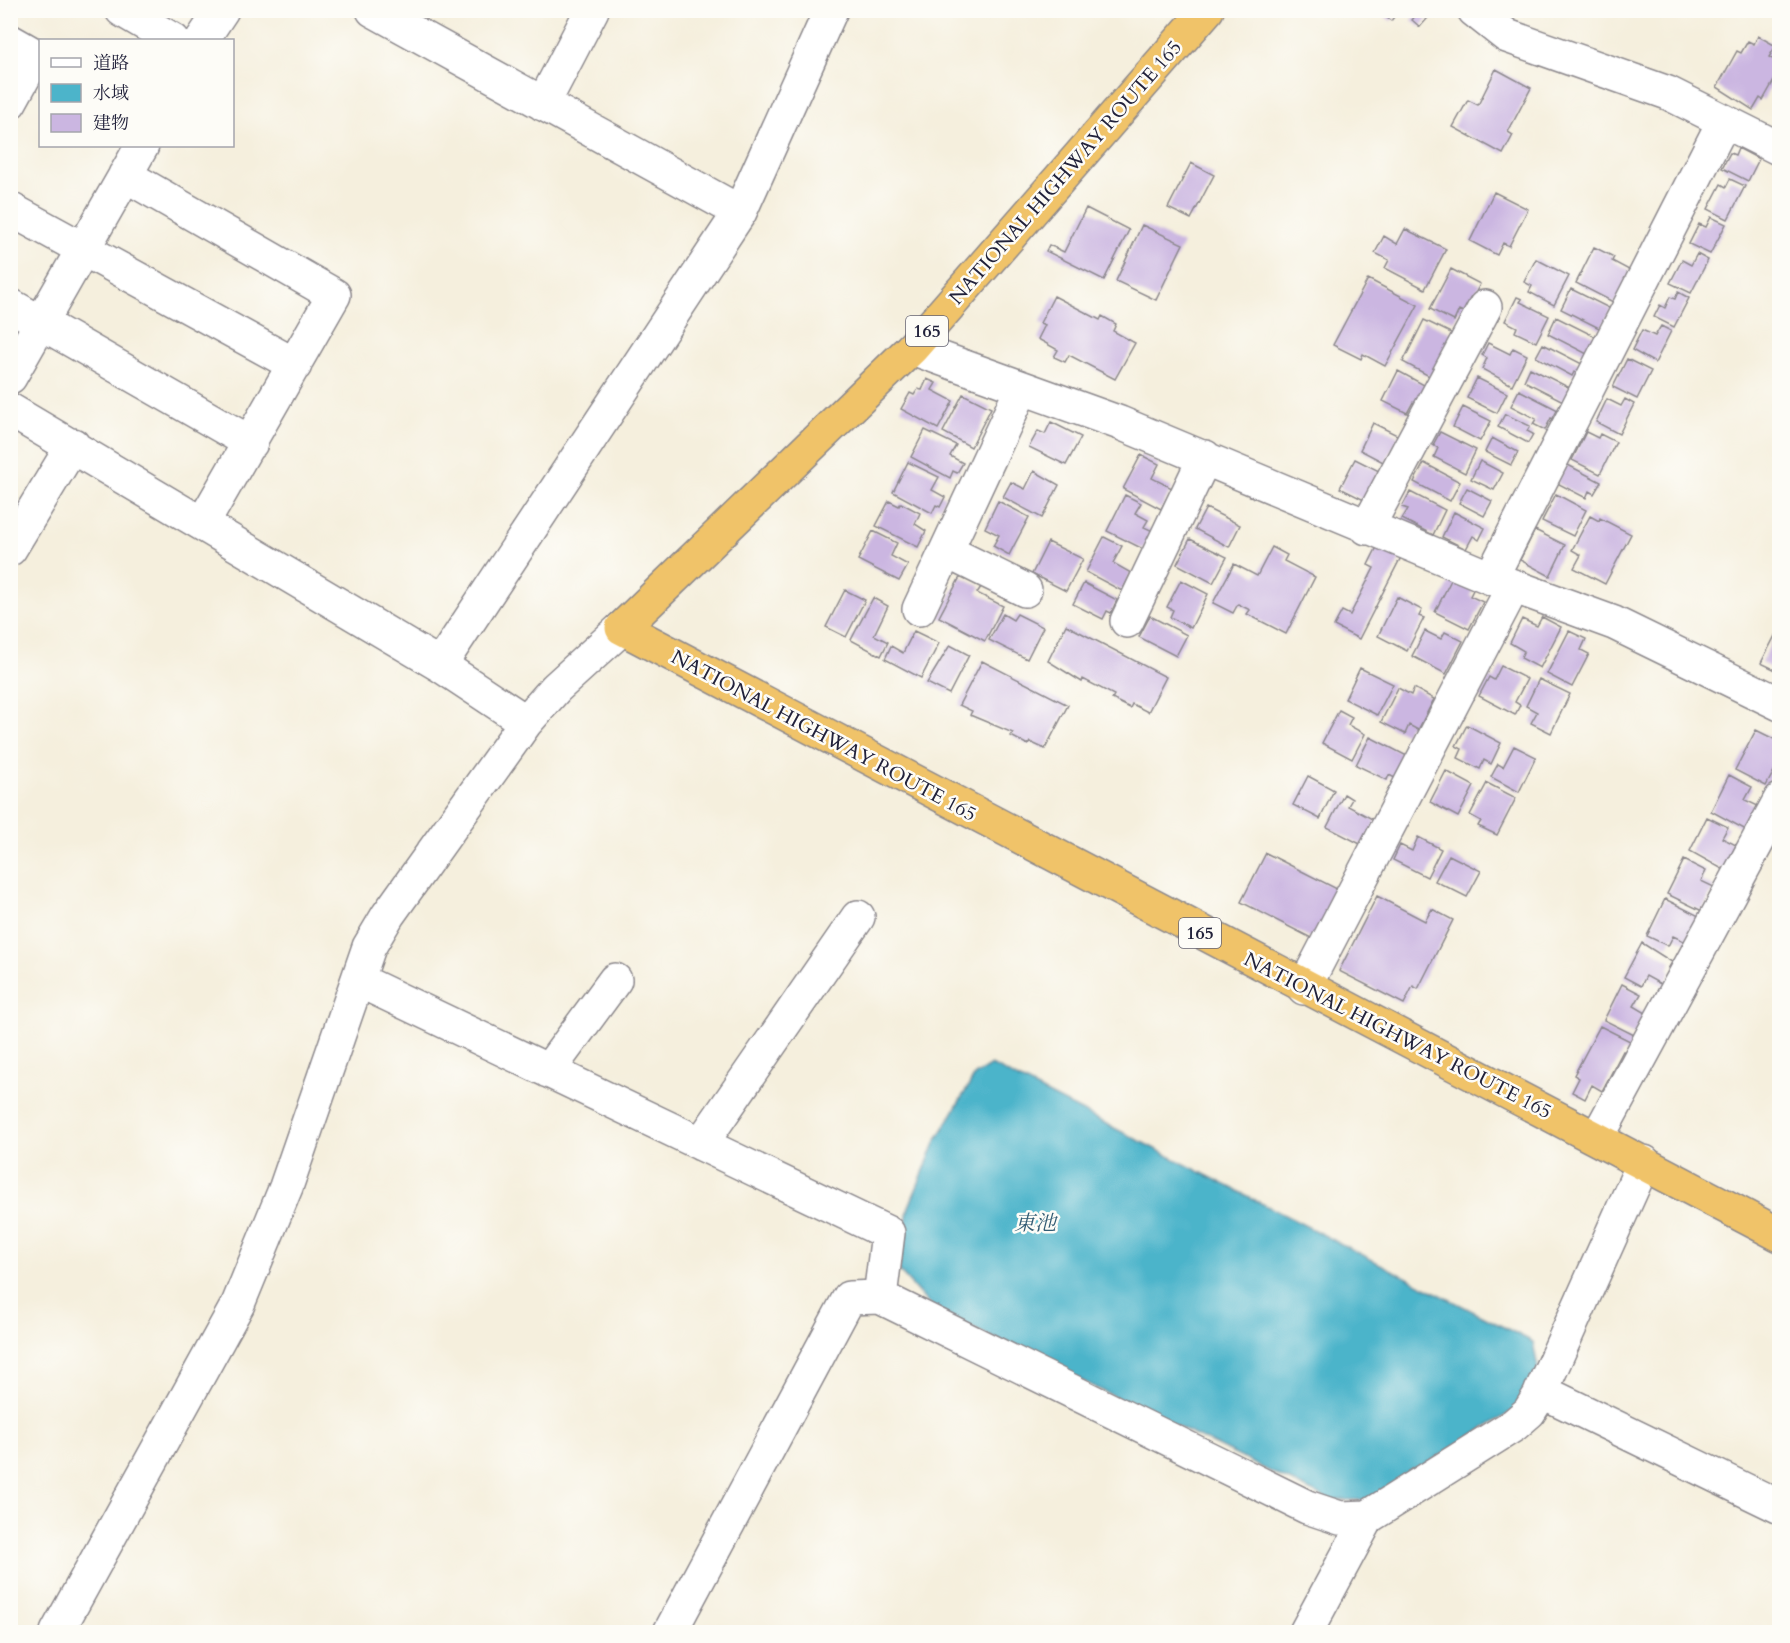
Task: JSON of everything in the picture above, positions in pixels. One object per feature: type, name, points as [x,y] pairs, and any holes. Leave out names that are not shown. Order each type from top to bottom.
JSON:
[{"type":"highway","name":"NATIONAL HIGHWAY ROUTE 165","points":[[1207,10],[912,348],[622,628],[1304,988],[1644,1162],[1779,1235]]},
{"type":"street","points":[[122,10],[171,39]]},
{"type":"street","points":[[203,39],[222,10]]},
{"type":"street","points":[[543,105],[592,10]]},
{"type":"street","points":[[440,665],[740,212],[831,10]]},
{"type":"street","points":[[1474,10],[1507,36],[1668,93],[1779,149]]},
{"type":"street","points":[[391,15],[543,105],[740,212]]},
{"type":"street","points":[[10,102],[29,51]]},
{"type":"street","points":[[1304,988],[1724,121]]},
{"type":"street","points":[[10,377],[141,147]]},
{"type":"street","points":[[125,175],[334,295],[203,523]]},
{"type":"street","points":[[10,209],[81,250],[295,365]]},
{"type":"street","points":[[10,305],[251,443]]},
{"type":"street","points":[[1368,528],[1485,307]]},
{"type":"street","points":[[912,348],[1120,423],[1502,583],[1614,623],[1779,704]]},
{"type":"street","points":[[919,609],[1022,388]]},
{"type":"street","points":[[10,410],[73,445],[440,665],[526,722]]},
{"type":"street","points":[[10,549],[73,445]]},
{"type":"street","points":[[1127,621],[1205,457]]},
{"type":"street","points":[[946,550],[1025,590]]},
{"type":"street","points":[[57,1632],[238,1304],[286,1187],[369,947],[388,915],[526,722],[556,688],[622,628]]},
{"type":"street","points":[[1597,1138],[1779,800]]},
{"type":"street","points":[[701,1144],[858,917]]},
{"type":"street","points":[[358,980],[888,1233],[880,1296]]},
{"type":"street","points":[[548,1071],[615,980]]},
{"type":"street","points":[[1306,1632],[1368,1517],[1514,1425],[1529,1412],[1541,1391],[1644,1162]]},
{"type":"street","points":[[670,1632],[849,1298],[880,1296],[1306,1508],[1340,1518],[1368,1517]]},
{"type":"street","points":[[1541,1391],[1779,1507]]},
{"type":"water","name":"東池","points":[[991,1065],[1533,1342],[1538,1369],[1518,1408],[1367,1500],[1329,1500],[933,1309],[899,1271],[908,1209],[936,1141],[975,1075]]},
{"type":"building","points":[[1383,10],[1399,10],[1391,21],[1381,13]]},
{"type":"building","points":[[1420,10],[1434,11],[1420,27],[1412,20]]},
{"type":"building","points":[[1758,36],[1776,46],[1769,57],[1780,63],[1780,70],[1763,100],[1760,98],[1753,110],[1717,87],[1737,51],[1741,53],[1748,41],[1754,44]]},
{"type":"building","points":[[1496,69],[1531,88],[1508,132],[1513,135],[1503,154],[1453,127],[1468,100],[1478,105]]},
{"type":"building","points":[[1738,148],[1759,159],[1748,181],[1722,168],[1730,153],[1735,155]]},
{"type":"building","points":[[1191,163],[1214,175],[1191,219],[1168,208]]},
{"type":"building","points":[[1730,179],[1745,186],[1728,219],[1708,209],[1721,184],[1726,187]]},
{"type":"building","points":[[1494,192],[1528,209],[1509,246],[1503,243],[1497,255],[1470,241]]},
{"type":"building","points":[[1086,208],[1129,230],[1104,280],[1046,251],[1049,245],[1064,252]]},
{"type":"building","points":[[1711,217],[1726,224],[1710,254],[1689,244],[1699,224],[1706,227]]},
{"type":"building","points":[[1142,225],[1183,244],[1156,300],[1116,281]]},
{"type":"building","points":[[1405,229],[1446,249],[1425,289],[1385,268],[1389,260],[1375,253],[1384,236],[1397,244]]},
{"type":"building","points":[[1594,247],[1614,257],[1612,261],[1631,271],[1615,303],[1576,283]]},
{"type":"building","points":[[1697,254],[1708,260],[1691,293],[1670,283],[1682,260],[1691,265]]},
{"type":"building","points":[[1536,259],[1569,276],[1554,305],[1529,292],[1532,286],[1524,282]]},
{"type":"building","points":[[1451,269],[1480,284],[1465,313],[1459,310],[1454,321],[1430,309]]},
{"type":"building","points":[[1368,279],[1418,305],[1385,366],[1363,354],[1361,359],[1333,345]]},
{"type":"building","points":[[1571,289],[1611,309],[1601,329],[1561,309]]},
{"type":"building","points":[[1678,292],[1689,298],[1674,327],[1654,317],[1660,305],[1665,308],[1670,297],[1675,299]]},
{"type":"building","points":[[1054,296],[1100,320],[1102,316],[1116,324],[1113,331],[1135,343],[1115,379],[1069,355],[1065,362],[1054,357],[1058,350],[1038,339],[1045,325],[1040,323]]},
{"type":"building","points":[[1517,297],[1522,299],[1520,302],[1549,316],[1536,342],[1515,332],[1517,327],[1505,321]]},
{"type":"building","points":[[1556,317],[1596,337],[1587,354],[1548,334]]},
{"type":"building","points":[[1424,320],[1453,334],[1431,377],[1403,362]]},
{"type":"building","points":[[1661,326],[1671,331],[1655,363],[1632,350],[1642,330],[1655,336]]},
{"type":"building","points":[[1488,343],[1510,354],[1513,348],[1527,355],[1512,385],[1482,369],[1487,358],[1482,355]]},
{"type":"building","points":[[1543,344],[1582,364],[1577,374],[1574,372],[1572,376],[1536,357]]},
{"type":"building","points":[[1627,359],[1651,371],[1637,399],[1613,387]]},
{"type":"building","points":[[1530,368],[1572,389],[1565,402],[1524,381]]},
{"type":"building","points":[[1398,371],[1426,386],[1417,405],[1413,402],[1407,413],[1383,401]]},
{"type":"building","points":[[1477,378],[1507,393],[1497,413],[1467,398]]},
{"type":"building","points":[[927,379],[936,383],[932,390],[953,401],[938,429],[901,409],[910,393],[914,395],[918,389],[922,390]]},
{"type":"building","points":[[1519,390],[1560,411],[1556,420],[1551,418],[1545,430],[1533,424],[1536,419],[1511,406]]},
{"type":"building","points":[[963,394],[991,408],[971,447],[943,432]]},
{"type":"building","points":[[1607,399],[1621,406],[1625,399],[1634,404],[1619,434],[1596,422]]},
{"type":"building","points":[[1463,407],[1491,421],[1480,441],[1453,427]]},
{"type":"building","points":[[1505,414],[1530,426],[1527,431],[1533,434],[1528,443],[1498,427]]},
{"type":"building","points":[[1051,422],[1081,437],[1066,465],[1029,447],[1038,431],[1045,434]]},
{"type":"building","points":[[1373,423],[1399,436],[1385,463],[1360,450]]},
{"type":"building","points":[[925,430],[956,445],[950,456],[963,463],[957,473],[953,471],[950,478],[911,457]]},
{"type":"building","points":[[1440,432],[1476,450],[1465,473],[1434,457],[1438,448],[1433,445]]},
{"type":"building","points":[[1586,432],[1598,438],[1600,434],[1616,442],[1600,474],[1572,460]]},
{"type":"building","points":[[1492,438],[1518,452],[1511,465],[1485,452]]},
{"type":"building","points":[[1141,455],[1159,464],[1152,478],[1172,488],[1161,509],[1123,489]]},
{"type":"building","points":[[1355,459],[1379,471],[1364,500],[1340,488]]},
{"type":"building","points":[[1480,461],[1503,473],[1494,490],[1471,479]]},
{"type":"building","points":[[908,462],[939,477],[932,490],[945,497],[940,507],[936,505],[932,513],[893,492]]},
{"type":"building","points":[[1424,463],[1460,482],[1450,501],[1414,482]]},
{"type":"building","points":[[1566,464],[1601,482],[1594,494],[1589,491],[1586,498],[1557,483]]},
{"type":"building","points":[[1034,471],[1059,485],[1042,518],[1003,497],[1011,482],[1025,489]]},
{"type":"building","points":[[1467,488],[1492,501],[1484,516],[1459,503]]},
{"type":"building","points":[[1410,492],[1445,510],[1433,535],[1402,519],[1408,509],[1402,507]]},
{"type":"building","points":[[1556,494],[1586,510],[1573,536],[1542,521]]},
{"type":"building","points":[[1125,495],[1141,503],[1135,513],[1148,520],[1144,527],[1153,531],[1143,549],[1107,531]]},
{"type":"building","points":[[889,501],[899,506],[901,503],[920,513],[915,524],[926,531],[918,547],[876,526]]},
{"type":"building","points":[[998,501],[1029,517],[1009,555],[993,546],[999,535],[985,528]]},
{"type":"building","points":[[1206,508],[1240,525],[1229,547],[1195,529]]},
{"type":"building","points":[[1454,512],[1485,528],[1479,540],[1473,536],[1466,549],[1442,537]]},
{"type":"building","points":[[1590,516],[1599,521],[1600,518],[1631,534],[1605,584],[1574,568],[1581,555],[1572,550]]},
{"type":"building","points":[[1535,530],[1565,545],[1550,576],[1520,560]]},
{"type":"building","points":[[873,531],[897,543],[891,556],[908,565],[899,581],[858,560]]},
{"type":"building","points":[[1104,537],[1122,546],[1113,563],[1131,573],[1122,591],[1086,572]]},
{"type":"building","points":[[1190,539],[1227,557],[1213,583],[1177,564]]},
{"type":"building","points":[[1048,542],[1083,559],[1066,591],[1032,574]]},
{"type":"building","points":[[1378,545],[1401,557],[1359,639],[1334,626],[1342,611],[1350,615],[1374,568],[1368,565]]},
{"type":"building","points":[[1272,547],[1287,555],[1284,561],[1315,577],[1286,634],[1247,614],[1250,610],[1238,604],[1233,613],[1213,603],[1234,564],[1257,576]]},
{"type":"building","points":[[962,577],[981,587],[977,593],[1003,606],[985,641],[939,617]]},
{"type":"building","points":[[1452,578],[1476,584],[1470,596],[1483,602],[1469,629],[1435,612]]},
{"type":"building","points":[[1181,580],[1208,594],[1191,628],[1170,617],[1173,610],[1167,607]]},
{"type":"building","points":[[1084,583],[1117,600],[1111,613],[1107,611],[1103,619],[1073,604]]},
{"type":"building","points":[[845,590],[865,600],[846,637],[826,627]]},
{"type":"building","points":[[1397,597],[1422,610],[1419,616],[1424,618],[1407,651],[1378,636]]},
{"type":"building","points":[[873,598],[888,606],[874,635],[888,642],[881,656],[851,640]]},
{"type":"building","points":[[1003,614],[1013,620],[1017,614],[1043,627],[1027,659],[989,640]]},
{"type":"building","points":[[1150,616],[1187,635],[1176,656],[1139,637]]},
{"type":"building","points":[[1542,617],[1561,627],[1540,668],[1521,658],[1524,651],[1510,643],[1522,619],[1537,626]]},
{"type":"building","points":[[1066,625],[1166,677],[1148,712],[1132,704],[1130,708],[1112,699],[1114,695],[1083,679],[1082,682],[1048,661]]},
{"type":"building","points":[[1780,626],[1780,672],[1761,663]]},
{"type":"building","points":[[914,631],[939,643],[921,678],[885,659],[891,646],[903,653]]},
{"type":"building","points":[[1425,631],[1441,639],[1445,632],[1463,641],[1446,674],[1412,656]]},
{"type":"building","points":[[1569,631],[1586,639],[1581,650],[1589,654],[1572,687],[1547,674]]},
{"type":"building","points":[[950,645],[969,655],[949,694],[927,683]]},
{"type":"building","points":[[982,661],[1068,705],[1045,749],[1030,742],[1028,745],[1011,736],[1013,733],[970,715],[972,711],[959,705]]},
{"type":"building","points":[[1501,666],[1527,679],[1515,702],[1520,705],[1515,715],[1479,696],[1489,677],[1494,680]]},
{"type":"building","points":[[1360,668],[1393,684],[1377,715],[1345,699]]},
{"type":"building","points":[[1539,679],[1570,694],[1551,733],[1531,723],[1537,712],[1526,706]]},
{"type":"building","points":[[1398,688],[1411,695],[1414,688],[1434,699],[1418,730],[1409,725],[1405,734],[1381,722]]},
{"type":"building","points":[[1339,710],[1352,717],[1348,725],[1365,734],[1352,759],[1322,743]]},
{"type":"building","points":[[1467,725],[1501,743],[1491,764],[1484,760],[1480,769],[1458,758],[1462,749],[1456,746]]},
{"type":"building","points":[[1756,730],[1780,742],[1780,760],[1766,786],[1735,770]]},
{"type":"building","points":[[1370,737],[1407,756],[1395,778],[1389,775],[1387,780],[1356,765]]},
{"type":"building","points":[[1514,746],[1536,757],[1519,792],[1491,777],[1498,764],[1503,767]]},
{"type":"building","points":[[1446,771],[1474,786],[1458,817],[1430,802]]},
{"type":"building","points":[[1729,775],[1752,787],[1745,800],[1758,806],[1746,830],[1711,811]]},
{"type":"building","points":[[1308,776],[1334,790],[1320,819],[1293,805]]},
{"type":"building","points":[[1487,783],[1516,798],[1497,835],[1478,826],[1481,821],[1470,815]]},
{"type":"building","points":[[1344,794],[1352,799],[1348,806],[1376,821],[1364,846],[1327,827]]},
{"type":"building","points":[[1707,817],[1728,827],[1722,838],[1736,845],[1724,870],[1690,851]]},
{"type":"building","points":[[1418,837],[1441,849],[1427,877],[1393,860],[1400,845],[1412,851]]},
{"type":"building","points":[[1266,853],[1341,891],[1315,940],[1241,902]]},
{"type":"building","points":[[1449,855],[1481,871],[1467,897],[1435,881]]},
{"type":"building","points":[[1684,860],[1706,871],[1701,881],[1714,887],[1702,911],[1667,894]]},
{"type":"building","points":[[1377,896],[1425,921],[1432,909],[1453,920],[1418,989],[1413,986],[1404,1004],[1339,971]]},
{"type":"building","points":[[1665,899],[1699,916],[1686,942],[1673,936],[1668,946],[1647,936]]},
{"type":"building","points":[[1642,943],[1672,962],[1668,969],[1671,971],[1664,986],[1646,976],[1641,986],[1624,977]]},
{"type":"building","points":[[1622,984],[1641,994],[1634,1006],[1646,1013],[1634,1035],[1604,1020]]},
{"type":"building","points":[[1600,1026],[1634,1043],[1628,1053],[1623,1051],[1602,1091],[1592,1085],[1585,1099],[1572,1092],[1579,1078],[1574,1075]]}]
